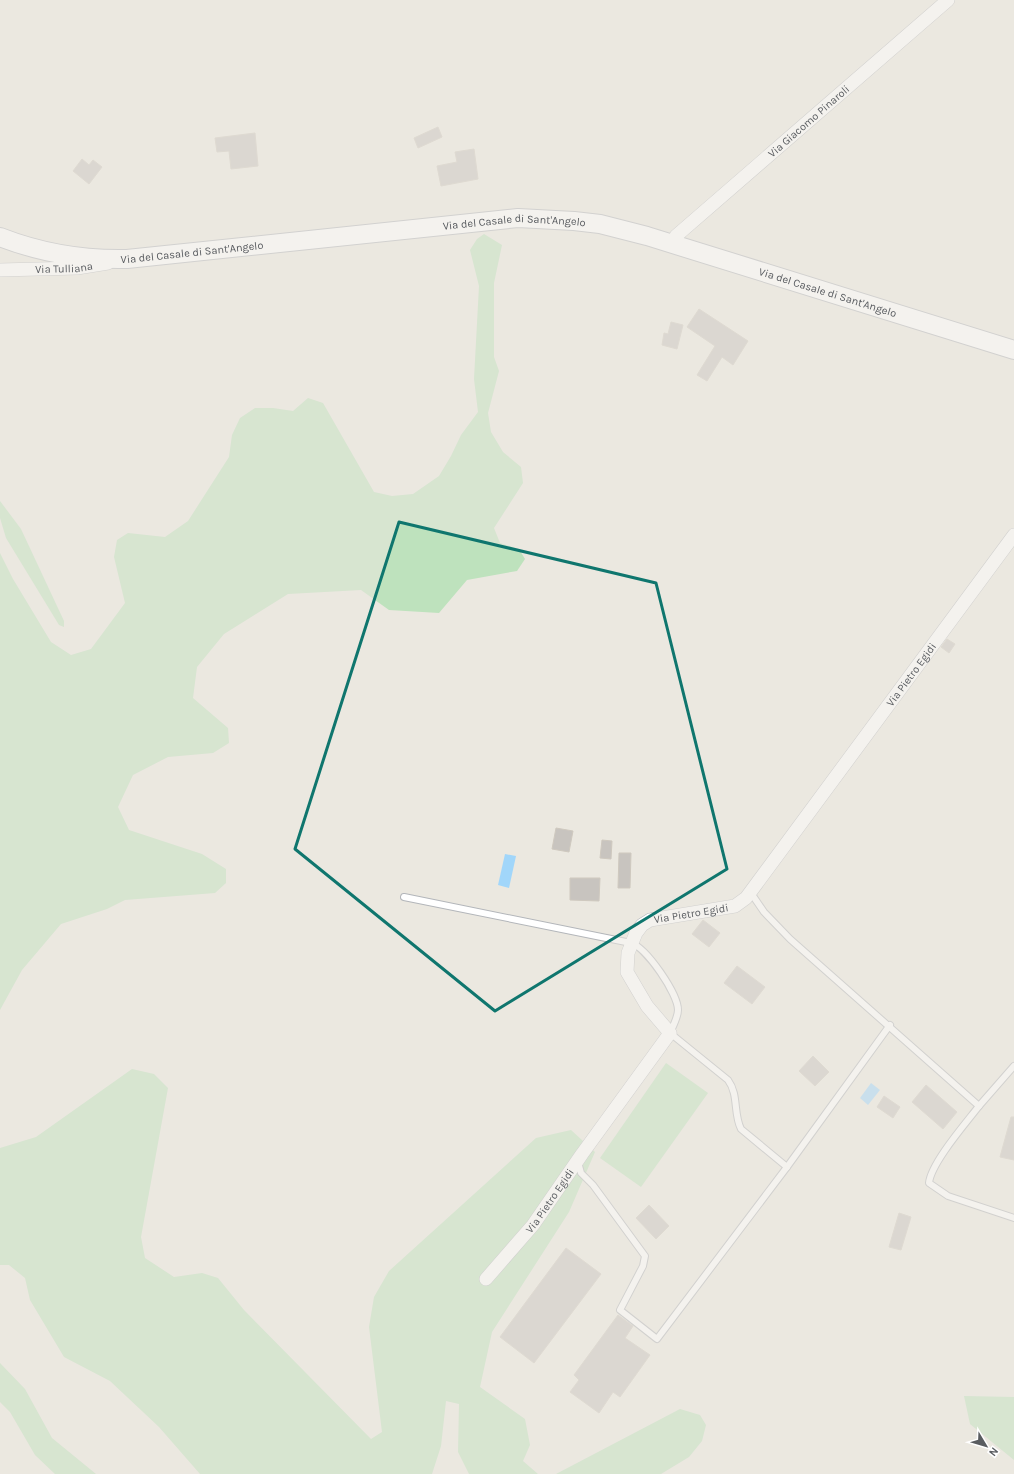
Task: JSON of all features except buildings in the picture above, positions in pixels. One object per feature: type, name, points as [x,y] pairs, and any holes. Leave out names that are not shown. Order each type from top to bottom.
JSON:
[{"type":"main road","name":"Via del Casale di Sant'Angelo","points":[[0,237],[23,246],[76,257],[127,258],[518,218],[553,218],[600,224],[673,244],[1014,350]]},
{"type":"street","name":"Via Giacomo Pinaroli","points":[[673,244],[676,236],[948,0]]},
{"type":"street","name":"Via Tulliana","points":[[0,270],[87,268],[127,258]]},
{"type":"street","name":"Via Pietro Egidi","points":[[486,1279],[533,1225],[670,1033],[647,1006],[627,972],[626,959],[631,943],[638,929],[650,920],[735,906],[742,902],[751,893],[1014,535]]},
{"type":"lane","points":[[751,893],[764,912],[790,939],[890,1025],[979,1106]]},
{"type":"lane","points":[[404,897],[631,943],[644,950],[653,960],[677,1002],[678,1013],[670,1033],[728,1080],[732,1087],[737,1121],[741,1129],[787,1166]]},
{"type":"lane","points":[[578,1160],[581,1173],[593,1185],[645,1256],[643,1266],[620,1310],[657,1339],[787,1166],[890,1025]]},
{"type":"lane","points":[[1014,1066],[979,1106],[939,1160],[930,1175],[929,1182],[948,1196],[1014,1218]]},
{"type":"highlighted area","points":[[399,522],[656,583],[727,869],[495,1011],[295,849]]},
{"type":"green space","points":[[484,234],[502,245],[494,283],[494,357],[499,371],[488,413],[491,432],[503,452],[521,467],[523,483],[494,528],[500,543],[519,549],[525,559],[517,571],[467,580],[439,613],[389,610],[361,590],[288,594],[224,634],[197,667],[193,698],[228,728],[229,743],[213,753],[168,757],[133,775],[118,807],[129,830],[202,854],[226,869],[226,883],[215,893],[125,900],[107,909],[61,924],[22,970],[0,1010],[0,553],[13,579],[51,642],[71,655],[91,649],[125,603],[114,557],[117,540],[128,533],[165,537],[188,521],[229,457],[232,435],[240,418],[255,408],[273,408],[293,411],[308,398],[323,403],[374,492],[392,496],[413,494],[439,476],[461,435],[478,412],[474,379],[479,286],[470,250],[477,239]]},
{"type":"green space","points":[[0,501],[21,529],[64,621],[64,627],[59,625],[6,538],[0,518]]},
{"type":"green space","points":[[666,1063],[708,1093],[641,1187],[600,1158]]},
{"type":"green space","points":[[132,1069],[154,1074],[168,1088],[141,1237],[145,1258],[174,1277],[202,1273],[218,1278],[244,1310],[371,1439],[382,1432],[369,1327],[374,1297],[389,1271],[536,1138],[571,1130],[595,1152],[569,1212],[492,1332],[480,1387],[525,1419],[530,1445],[523,1461],[538,1474],[469,1474],[458,1452],[459,1404],[446,1401],[441,1446],[432,1474],[200,1474],[159,1427],[110,1381],[64,1357],[30,1300],[25,1278],[9,1265],[0,1265],[0,1148],[36,1137]]},
{"type":"green space","points":[[0,1363],[25,1389],[52,1438],[96,1474],[55,1474],[35,1455],[10,1412],[0,1402]]},
{"type":"green space","points":[[964,1396],[1014,1397],[1014,1460],[970,1424]]},
{"type":"green space","points":[[680,1409],[700,1415],[706,1425],[702,1441],[689,1457],[661,1474],[556,1474]]},
{"type":"water","points":[[505,854],[516,856],[509,888],[498,885]]},
{"type":"water","points":[[871,1083],[880,1090],[868,1105],[860,1098]]}]
